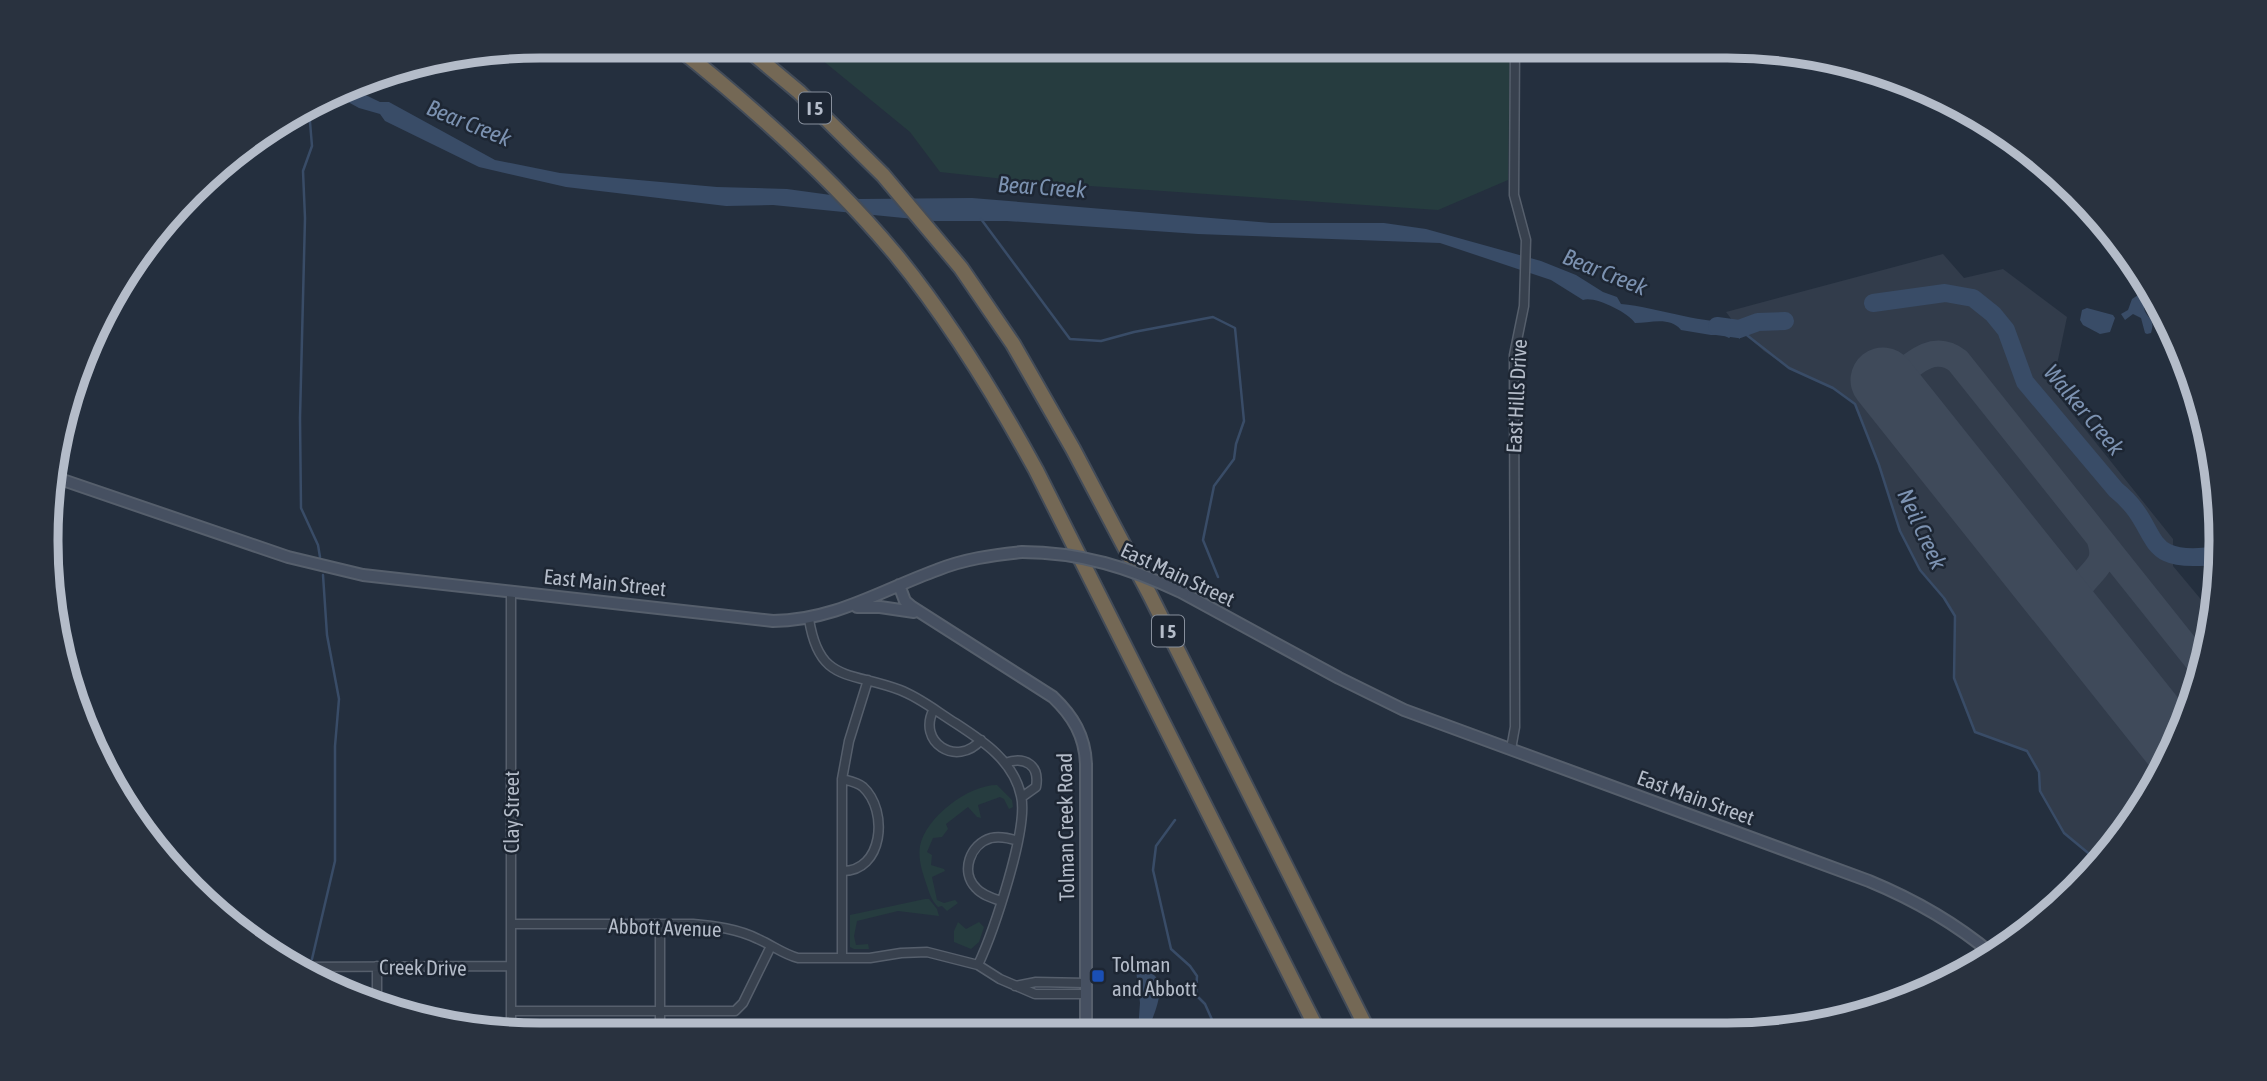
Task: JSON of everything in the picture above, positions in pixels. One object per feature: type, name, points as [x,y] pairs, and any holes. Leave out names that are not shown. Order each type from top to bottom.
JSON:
[{"type":"highway","name":"I 5","points":[[690,58],[763,118],[813,166],[897,256],[969,356],[1006,415],[1314,1023]]},
{"type":"highway","name":"I 5","points":[[758,58],[799,92],[883,175],[941,243],[981,295],[1013,344],[1086,473],[1150,595],[1364,1023]]},
{"type":"street","name":"East Hills Drive","points":[[1511,749],[1516,727],[1514,355],[1524,306],[1525,286],[1522,223],[1514,195],[1515,58]]},
{"type":"street","name":"East Main Street","points":[[62,480],[332,569],[390,579],[773,621],[808,618],[851,607],[899,585],[966,560],[1022,552],[1066,554],[1104,561],[1183,593],[1374,697],[1893,891],[1943,917],[1985,948]]},
{"type":"street","name":"Tolman Creek Road","points":[[899,585],[905,601],[1053,697],[1065,708],[1080,732],[1086,764],[1086,1023]]},
{"type":"street","name":"Clay Street","points":[[511,592],[511,1022]]},
{"type":"street","points":[[851,607],[888,607],[923,614]]},
{"type":"street","points":[[808,618],[815,647],[828,665],[906,692],[981,740],[1005,763],[1022,797],[1023,821],[1018,841],[989,940],[978,965]]},
{"type":"street","points":[[842,957],[842,779],[849,741],[868,680]]},
{"type":"street","points":[[934,709],[929,726],[938,746],[948,751],[960,752],[969,750],[981,740]]},
{"type":"street","points":[[1005,763],[1022,760],[1031,763],[1035,769],[1038,779],[1036,787],[1022,797]]},
{"type":"street","points":[[842,779],[863,787],[876,808],[879,819],[879,835],[870,857],[862,867],[842,871]]},
{"type":"street","points":[[1000,901],[981,893],[972,884],[968,869],[969,860],[976,847],[989,839],[999,837],[1018,841]]},
{"type":"street","name":"Abbott Avenue","points":[[511,924],[716,926],[739,932],[798,958],[870,958],[927,952],[978,965],[1035,994],[1086,988]]},
{"type":"street","points":[[660,925],[660,1023]]},
{"type":"street","points":[[511,1011],[734,1011],[743,1003],[771,946]]},
{"type":"street","points":[[377,966],[377,995]]},
{"type":"street","name":"Creek Drive","points":[[314,967],[510,966]]},
{"type":"shaded area","points":[[1943,254],[1964,278],[2003,269],[2067,317],[2052,388],[2173,539],[2173,566],[2205,604],[2193,665],[2173,725],[2145,782],[2092,856],[2064,833],[2040,791],[2039,772],[2027,751],[1975,732],[1954,678],[1955,616],[1944,598],[1920,570],[1900,531],[1879,465],[1855,404],[1833,388],[1789,368],[1764,351],[1739,329],[1726,312]]},
{"type":"green space","points":[[820,58],[1510,58],[1508,180],[1438,210],[1032,182],[940,172],[910,132]]},
{"type":"green space","points":[[997,785],[1012,800],[1013,807],[1009,809],[1000,797],[978,805],[981,818],[968,807],[946,824],[948,829],[942,837],[933,838],[927,852],[932,855],[931,865],[945,871],[932,877],[937,900],[944,903],[955,900],[958,903],[947,911],[934,902],[923,874],[920,846],[924,835],[939,814],[961,797],[986,786]]},
{"type":"green space","points":[[929,899],[939,916],[898,911],[857,921],[854,936],[856,945],[868,944],[869,949],[850,947],[850,915]]},
{"type":"green space","points":[[958,922],[966,929],[979,922],[984,927],[979,942],[971,949],[954,942],[954,931]]},
{"type":"water","points":[[360,92],[380,102],[389,102],[495,160],[560,173],[717,187],[787,189],[860,199],[972,198],[1271,223],[1384,223],[1426,229],[1541,261],[1576,275],[1603,292],[1617,297],[1621,304],[1709,321],[1738,322],[1740,339],[1733,335],[1729,338],[1681,330],[1666,322],[1635,323],[1610,306],[1595,300],[1583,300],[1551,280],[1440,243],[1198,234],[1007,221],[934,221],[773,205],[726,206],[566,187],[479,167],[385,121],[380,114],[359,108],[344,100]]},
{"type":"water","points":[[2141,293],[2145,299],[2147,303],[2144,308],[2152,321],[2151,333],[2145,333],[2141,318],[2133,314],[2125,320],[2121,314],[2128,310],[2132,299]]},
{"type":"water","points":[[2087,308],[2113,315],[2115,318],[2110,332],[2100,334],[2083,325],[2080,320],[2082,310]]},
{"type":"water","points":[[1136,970],[1148,972],[1156,977],[1159,984],[1157,1004],[1150,1023],[1139,1023],[1140,1003]]},
{"type":"waterway","points":[[310,117],[312,146],[303,171],[305,218],[300,418],[301,508],[318,545],[320,557]]},
{"type":"waterway","points":[[981,219],[1070,339],[1101,341],[1213,317],[1235,328],[1244,421],[1234,459],[1214,486],[1203,540],[1218,577]]},
{"type":"waterway","name":"Walker Creek","points":[[1873,303],[1945,293],[1973,298],[1993,314],[2006,330],[2025,382],[2116,490],[2131,504],[2154,542],[2175,555],[2209,556]]},
{"type":"waterway","name":"Walker Creek","points":[[1717,326],[1739,329],[1758,322],[1785,321]]},
{"type":"waterway","name":"Neil Creek","points":[[1739,329],[1789,368],[1833,388],[1855,404],[1879,465],[1900,531],[1920,570],[1944,598],[1955,616],[1954,678],[1975,732],[2027,751],[2039,772],[2040,791],[2064,833],[2092,856]]},
{"type":"waterway","points":[[312,959],[335,861],[335,746],[339,699],[327,635],[323,575]]},
{"type":"waterway","points":[[1175,820],[1156,846],[1153,870],[1171,949],[1197,976],[1196,995],[1205,1004],[1214,1023]]},
{"type":"taxiway","points":[[1887,385],[1929,355],[1948,355],[1958,361],[2195,658]]},
{"type":"taxiway","points":[[2083,632],[2078,613],[2078,594],[2102,558],[2099,538]]},
{"type":"taxiway","points":[[2040,578],[2062,587],[2084,582]]},
{"type":"runway","points":[[1883,380],[2167,737]]},
{"type":"place","name":"Tolman and Abbott","points":[[1098,976]]},
{"type":"water label","name":"Bear Creek","points":[[469,123]]},
{"type":"water label","name":"Bear Creek","points":[[1042,187]]},
{"type":"water label","name":"Bear Creek","points":[[1605,272]]}]
